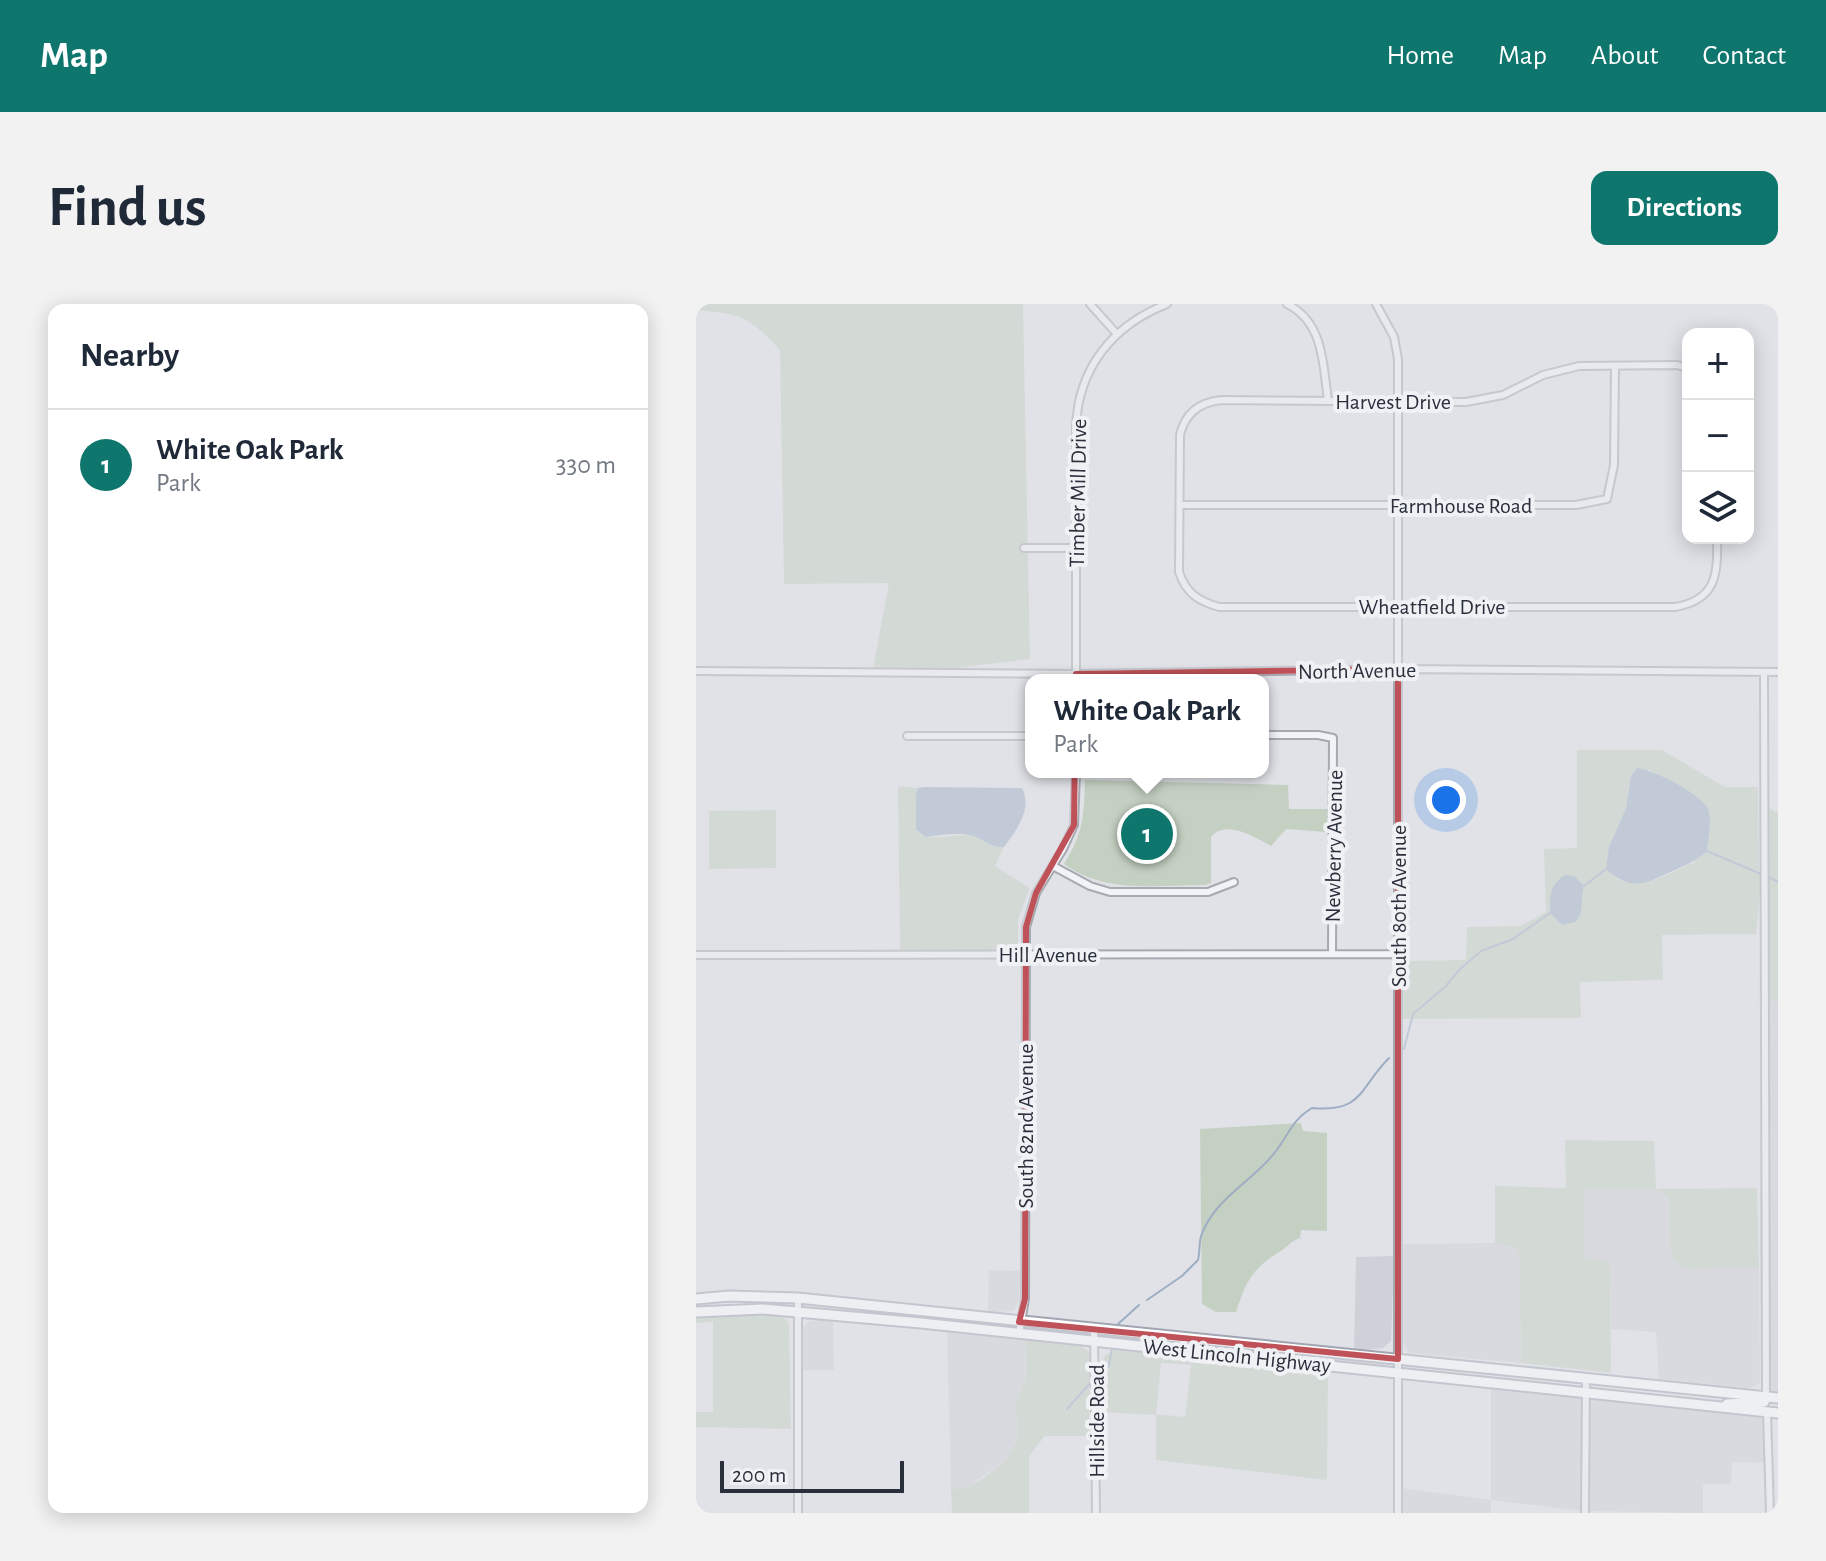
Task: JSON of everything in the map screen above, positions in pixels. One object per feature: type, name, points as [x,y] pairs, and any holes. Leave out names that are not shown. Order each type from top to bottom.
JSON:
[{"type":"main road","name":"West Lincoln Highway","points":[[696,1299],[729,1296],[798,1298],[1778,1398]]},
{"type":"main road","name":"West Lincoln Highway","points":[[696,1312],[763,1309],[798,1312],[1778,1413]]},
{"type":"main road","points":[[1708,1407],[1764,1402],[1766,1396]]},
{"type":"street","points":[[1090,304],[1116,333]]},
{"type":"street","name":"Timber Mill Drive","points":[[1076,674],[1078,408],[1085,380],[1094,362],[1116,333],[1151,310],[1167,304]]},
{"type":"street","points":[[1287,304],[1301,312],[1313,327],[1320,345],[1328,401]]},
{"type":"street","name":"South 80th Avenue","points":[[1376,304],[1394,337],[1398,359],[1398,1513]]},
{"type":"street","name":"Harvest Drive","points":[[1180,505],[1181,430],[1188,417],[1199,407],[1222,400],[1466,402],[1503,395],[1543,375],[1579,366],[1682,366]]},
{"type":"street","name":"Farmhouse Road","points":[[1180,505],[1576,505],[1607,499],[1614,465],[1615,366]]},
{"type":"street","name":"Wheatfield Drive","points":[[1180,505],[1179,572],[1183,583],[1193,597],[1219,607],[1685,606],[1706,594],[1713,582],[1716,544]]},
{"type":"street","points":[[1024,548],[1076,548]]},
{"type":"street","name":"North Avenue","points":[[1197,674],[1398,669],[1778,672]]},
{"type":"street","name":"North Avenue","points":[[696,671],[1025,676]]},
{"type":"street","points":[[1764,672],[1766,1396]]},
{"type":"street","name":"Newberry Avenue","points":[[1269,735],[1333,738],[1332,954]]},
{"type":"street","points":[[907,736],[1025,736]]},
{"type":"street","name":"South 82nd Avenue","points":[[1019,1334],[1025,1299],[1025,953],[1029,910],[1074,825],[1076,778]]},
{"type":"street","points":[[1053,866],[1090,886],[1110,892],[1208,892],[1234,882]]},
{"type":"street","name":"Hill Avenue","points":[[696,955],[1399,954]]},
{"type":"street","points":[[798,1298],[798,1513]]},
{"type":"street","name":"Hillside Road","points":[[1094,1328],[1096,1513]]},
{"type":"street","points":[[1585,1513],[1586,1378]]},
{"type":"street","points":[[1767,1412],[1770,1513]]},
{"type":"highlighted area","points":[[1398,669],[1398,1359],[1019,1322],[1025,1299],[1026,927],[1036,893],[1074,825],[1076,674]]},
{"type":"shaded area","points":[[1778,1001],[1778,1394],[1769,1393],[1767,1002]]},
{"type":"shaded area","points":[[1584,1188],[1662,1191],[1668,1197],[1671,1255],[1682,1268],[1759,1268],[1760,1383],[1750,1388],[1659,1379],[1656,1332],[1611,1329],[1610,1262],[1585,1258]]},
{"type":"shaded area","points":[[1495,1243],[1519,1250],[1521,1363],[1408,1353],[1402,1338],[1403,1244]]},
{"type":"shaded area","points":[[1394,1256],[1391,1341],[1383,1348],[1354,1351],[1356,1257]]},
{"type":"shaded area","points":[[989,1270],[1020,1271],[1019,1300],[1014,1310],[988,1314]]},
{"type":"shaded area","points":[[833,1319],[834,1370],[800,1370],[801,1330],[809,1321]]},
{"type":"shaded area","points":[[947,1330],[1026,1339],[1027,1374],[1016,1403],[1017,1439],[1005,1461],[968,1487],[951,1489]]},
{"type":"shaded area","points":[[1491,1384],[1583,1395],[1582,1511],[1491,1500]]},
{"type":"shaded area","points":[[1587,1395],[1765,1414],[1766,1463],[1732,1462],[1731,1484],[1703,1484],[1703,1513],[1586,1511]]},
{"type":"shaded area","points":[[1400,1488],[1491,1500],[1491,1513],[1401,1513]]},
{"type":"green space","points":[[696,304],[1023,304],[1030,659],[956,668],[873,669],[889,583],[784,584],[780,350],[751,323],[734,315],[696,310]]},
{"type":"green space","points":[[1577,750],[1662,750],[1725,787],[1758,787],[1759,872],[1762,874],[1756,934],[1662,935],[1663,980],[1580,982],[1581,1018],[1402,1019],[1403,961],[1466,960],[1467,927],[1521,926],[1546,912],[1544,849],[1577,848]],"holes":[[[1649,770],[1697,797],[1695,862],[1647,882],[1617,879],[1612,840],[1626,808],[1631,776]]]},
{"type":"green space","points":[[1085,780],[1288,785],[1289,809],[1328,809],[1327,832],[1286,829],[1271,846],[1241,831],[1224,830],[1211,837],[1211,883],[1114,884],[1080,874],[1064,864],[1081,824]]},
{"type":"green space","points":[[898,786],[918,788],[916,830],[921,834],[934,837],[973,836],[996,847],[1004,847],[995,866],[1030,888],[1018,919],[1018,945],[1012,950],[900,950]]},
{"type":"green space","points":[[1767,807],[1778,813],[1778,1001],[1767,1002]]},
{"type":"green space","points":[[776,810],[776,868],[709,869],[709,811]]},
{"type":"green space","points":[[1301,1123],[1303,1131],[1327,1133],[1327,1231],[1301,1230],[1300,1238],[1256,1270],[1236,1312],[1216,1312],[1202,1304],[1200,1129]]},
{"type":"green space","points":[[1565,1140],[1654,1141],[1656,1189],[1584,1189],[1585,1258],[1610,1261],[1611,1373],[1521,1363],[1519,1250],[1495,1243],[1495,1186],[1566,1188]]},
{"type":"green space","points":[[1757,1188],[1759,1268],[1682,1269],[1671,1255],[1668,1197],[1656,1189]]},
{"type":"green space","points":[[780,1315],[789,1322],[791,1429],[696,1427],[696,1412],[713,1412],[713,1322],[696,1323],[696,1317]]},
{"type":"green space","points":[[1026,1339],[1069,1343],[1090,1353],[1089,1436],[1045,1436],[1029,1456],[1029,1513],[952,1513],[951,1489],[968,1487],[985,1477],[1005,1461],[1017,1440],[1016,1403],[1027,1374]]},
{"type":"green space","points":[[1119,1348],[1328,1370],[1327,1480],[1156,1460],[1156,1415],[1100,1412],[1101,1365],[1105,1355]],"holes":[[[1161,1363],[1191,1365],[1185,1417],[1156,1414]]]},
{"type":"water","points":[[1637,768],[1664,777],[1695,795],[1707,807],[1710,823],[1707,851],[1688,864],[1656,878],[1632,883],[1606,869],[1609,847],[1626,808],[1631,776]]},
{"type":"water","points":[[918,788],[1022,788],[1026,804],[1018,827],[1004,847],[996,847],[967,835],[926,837],[916,830],[916,794]]},
{"type":"water","points":[[1565,875],[1574,876],[1584,886],[1579,918],[1576,922],[1562,925],[1550,913],[1550,901],[1553,887]]},
{"type":"waterway","points":[[1707,851],[1761,874]]},
{"type":"waterway","points":[[1584,886],[1606,869]]},
{"type":"waterway","points":[[1767,876],[1778,882]]},
{"type":"waterway","points":[[1404,1049],[1413,1014],[1446,986],[1460,969],[1481,951],[1513,939],[1550,913]]},
{"type":"waterway","points":[[1147,1300],[1182,1276],[1198,1260],[1201,1236],[1207,1222],[1225,1200],[1267,1162],[1299,1118],[1312,1108],[1329,1109],[1351,1102],[1389,1058]]},
{"type":"waterway","points":[[1118,1324],[1139,1305]]},
{"type":"waterway","points":[[1100,1376],[1109,1366],[1112,1348]]},
{"type":"waterway","points":[[1067,1409],[1092,1381]]},
{"type":"place","name":"White Oak Park","points":[[1147,834]]}]
